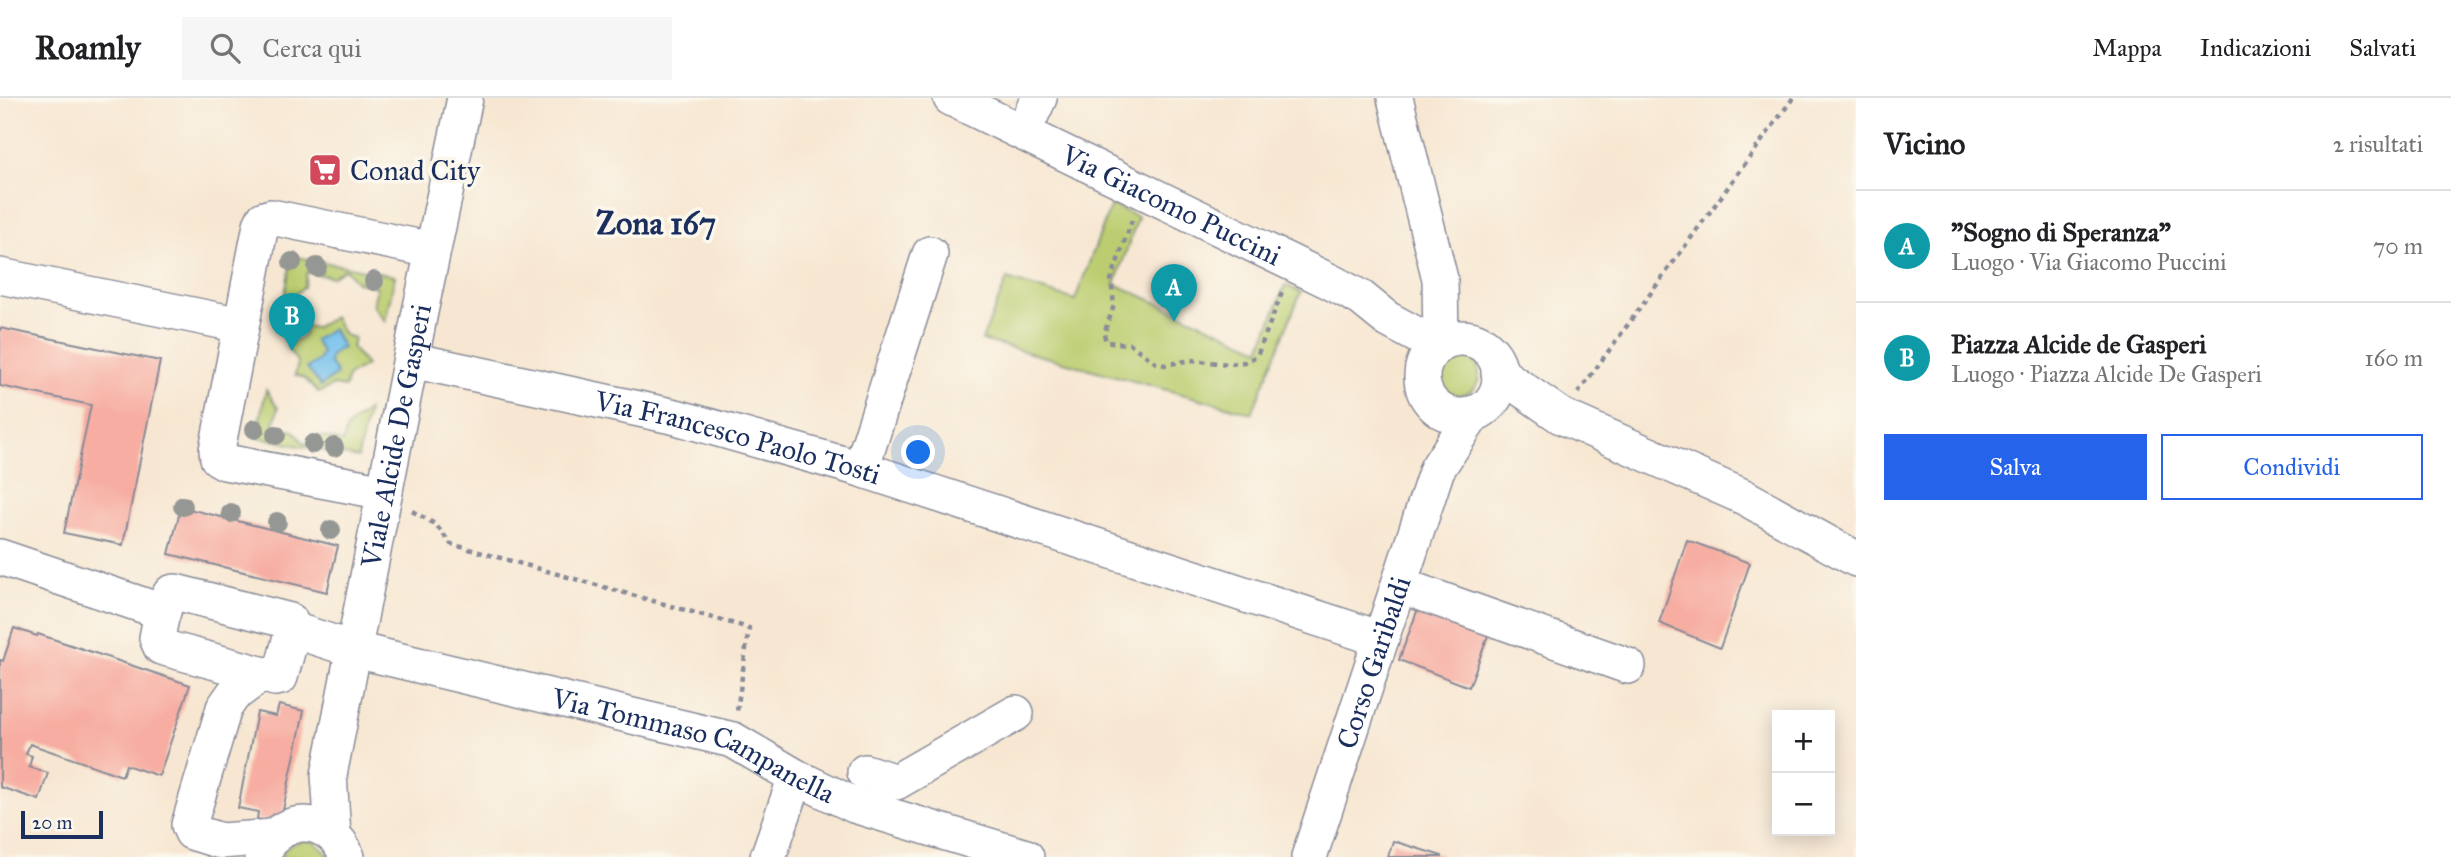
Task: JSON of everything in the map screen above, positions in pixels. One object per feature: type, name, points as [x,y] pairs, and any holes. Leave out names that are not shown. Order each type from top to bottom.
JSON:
[{"type":"street","name":"Viale Alcide De Gasperi","points":[[340,846],[329,775],[355,650],[396,500],[411,360],[465,98]]},
{"type":"street","name":"Via Giacomo Puccini","points":[[951,98],[1145,190],[1361,298],[1441,361]]},
{"type":"street","points":[[1023,132],[1039,98]]},
{"type":"street","points":[[1395,98],[1440,279],[1441,361],[1451,414],[1466,415],[1487,396],[1491,353],[1441,361]]},
{"type":"street","points":[[396,500],[225,463],[218,458],[217,450],[264,219],[271,218],[432,250]]},
{"type":"street","points":[[861,469],[930,254]]},
{"type":"street","points":[[0,276],[241,325]]},
{"type":"street","name":"Via Francesco Paolo Tosti","points":[[411,360],[676,417],[861,469],[1381,639]]},
{"type":"street","name":"Corso Garibaldi","points":[[1437,469],[1441,361]]},
{"type":"street","points":[[1487,396],[1561,416],[1744,497],[1856,559]]},
{"type":"street","name":"Corso Garibaldi","points":[[1308,857],[1437,469],[1487,396]]},
{"type":"street","points":[[0,557],[163,612],[157,638],[161,647],[275,678],[280,677],[293,630]]},
{"type":"street","points":[[1399,584],[1628,666]]},
{"type":"street","name":"Via Tommaso Campanella","points":[[163,612],[167,598],[175,592],[290,621],[293,630],[355,650],[733,740],[796,777],[854,805],[1026,857]]},
{"type":"street","points":[[194,656],[215,675],[224,708]]},
{"type":"street","points":[[261,674],[233,695],[224,708],[188,825],[192,832],[231,849],[277,840],[310,824],[323,828],[340,846]]},
{"type":"street","points":[[865,772],[896,782],[1016,713]]},
{"type":"street","name":"Viale Alcide De Gasperi","points":[[277,840],[329,775]]},
{"type":"street","points":[[768,857],[796,777]]},
{"type":"path","points":[[1561,416],[1793,98]]},
{"type":"path","points":[[1145,190],[1132,218],[1111,281],[1114,305],[1104,334],[1106,342],[1130,344],[1156,363],[1166,365],[1191,360],[1228,364],[1245,362],[1258,356],[1293,264]]},
{"type":"path","points":[[396,500],[435,524],[451,544],[750,628],[733,740]]},
{"type":"green space","points":[[1111,205],[1138,217],[1115,284],[1260,349],[1285,285],[1301,292],[1252,413],[982,340],[1007,279],[1075,300]]},
{"type":"green space","points":[[292,256],[395,276],[385,322],[373,305],[377,287],[357,282],[345,269],[331,277],[307,272],[304,287],[283,304]]},
{"type":"green space","points":[[334,317],[344,335],[354,338],[352,348],[366,365],[348,376],[345,387],[334,385],[319,393],[304,378],[295,375],[298,363],[287,347],[304,335],[306,326],[315,328]]},
{"type":"green space","points":[[1459,355],[1473,361],[1479,375],[1473,389],[1459,395],[1445,389],[1439,375],[1445,361]]},
{"type":"green space","points":[[266,390],[278,408],[274,425],[294,431],[305,444],[320,436],[343,442],[347,427],[368,410],[358,458],[256,437]]},
{"type":"green space","points":[[312,840],[331,857],[280,857],[293,844]]},
{"type":"water","points":[[332,329],[343,347],[332,354],[329,362],[337,374],[321,386],[307,368],[319,360],[322,352],[314,340]]},
{"type":"building","points":[[0,328],[160,361],[123,545],[64,533],[91,405],[0,386]]},
{"type":"building","points":[[181,507],[338,546],[327,592],[169,554]]},
{"type":"building","points":[[1687,540],[1750,563],[1720,648],[1659,623]]},
{"type":"building","points":[[1419,606],[1489,633],[1469,687],[1399,660]]},
{"type":"building","points":[[14,628],[190,685],[159,776],[126,765],[122,776],[30,744],[26,754],[32,756],[29,767],[48,773],[39,800],[0,787],[0,660],[3,661]]},
{"type":"building","points":[[279,705],[304,711],[280,824],[257,819],[258,812],[238,808],[257,712],[276,716]]},
{"type":"building","points":[[1393,841],[1442,856],[1442,857],[1388,857]]},
{"type":"place","name":"Conad City","points":[[325,170]]},
{"type":"place","name":"\"Sogno di Speranza\"","points":[[1174,322]]},
{"type":"place","name":"Piazza Alcide de Gasperi","points":[[292,351]]},
{"type":"district","name":"Zona 167","points":[[656,223]]}]
